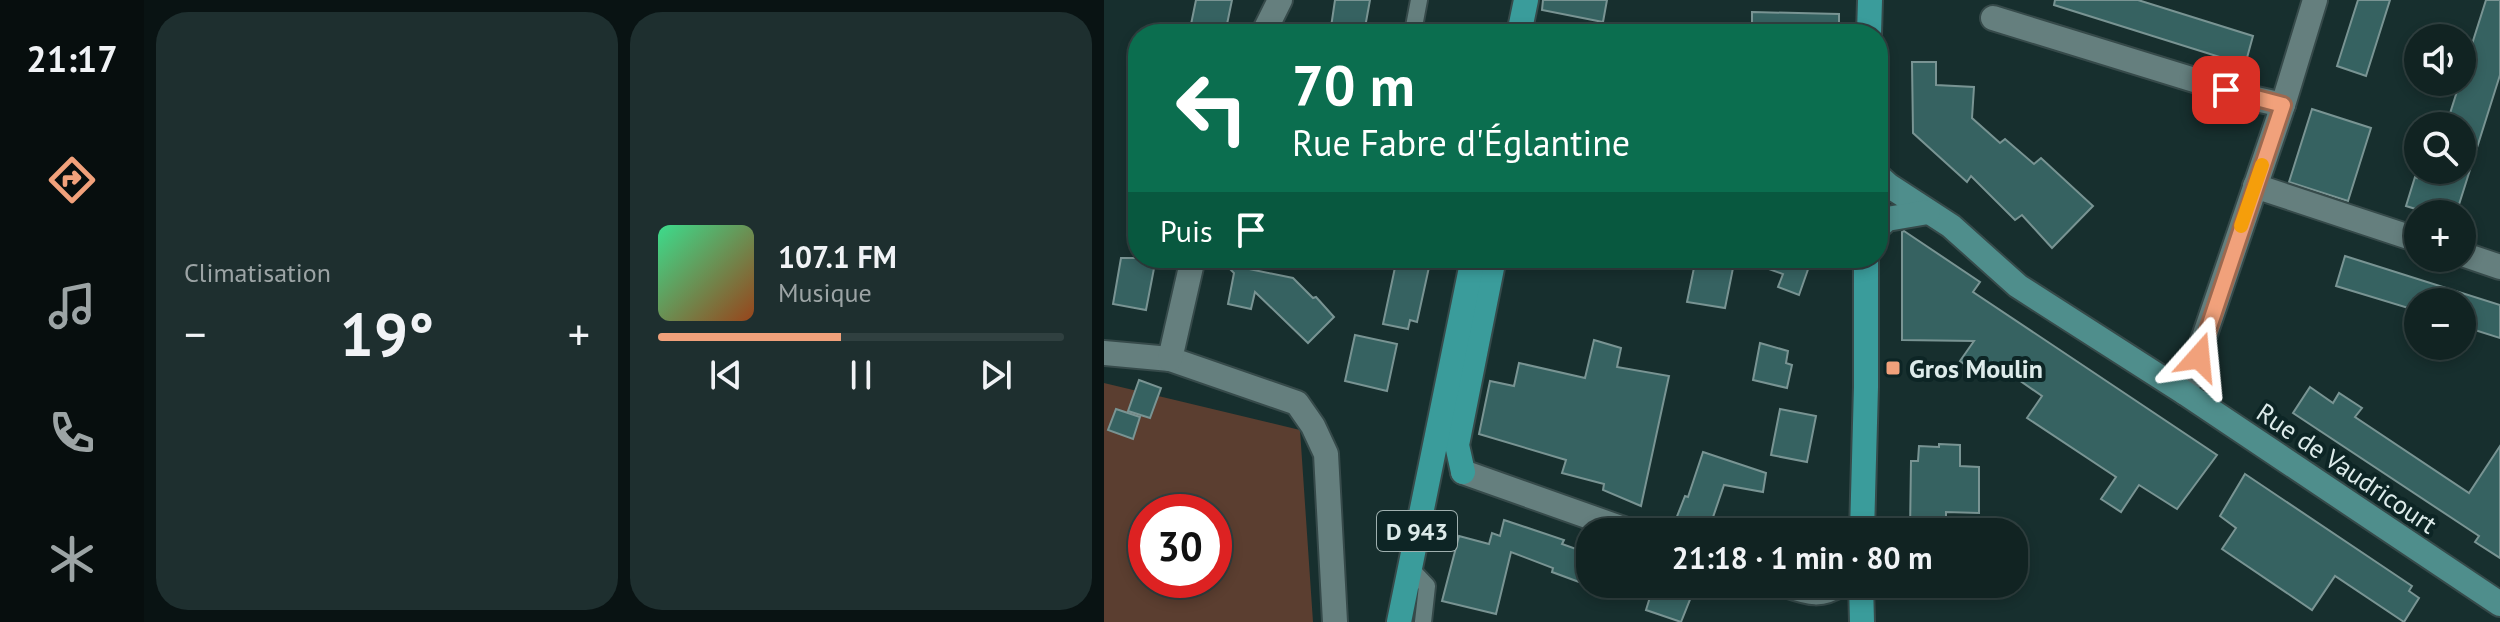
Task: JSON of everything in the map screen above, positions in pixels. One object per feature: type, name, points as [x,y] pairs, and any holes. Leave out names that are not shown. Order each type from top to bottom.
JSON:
[{"type":"main road","points":[[1521,24],[1526,0]]},
{"type":"main road","name":"D 943","points":[[1399,622],[1471,268]]},
{"type":"main road","points":[[1463,472],[1457,445],[1492,268]]},
{"type":"main road","points":[[1862,518],[1866,268]]},
{"type":"main road","points":[[1861,598],[1862,622]]},
{"type":"street","points":[[1268,24],[1280,0]]},
{"type":"street","points":[[2185,393],[2283,105],[2315,0]]},
{"type":"street","points":[[1993,18],[2283,105]]},
{"type":"street","name":"Rue de Vaudricourt","points":[[1888,185],[1951,226],[2018,286],[2185,393],[2500,604]]},
{"type":"street","points":[[2255,186],[2404,235]]},
{"type":"street","points":[[1888,219],[1928,212]]},
{"type":"street","points":[[2476,259],[2500,267]]},
{"type":"street","points":[[1170,359],[1191,268]]},
{"type":"street","points":[[1104,353],[1170,359],[1297,403],[1313,426],[1326,454],[1335,622]]},
{"type":"street","points":[[1463,472],[1593,518]]},
{"type":"lane","points":[[1414,24],[1419,0]]},
{"type":"lane","points":[[1409,567],[1427,586],[1423,622]]},
{"type":"shaded area","points":[[1104,383],[1300,430],[1313,622],[1104,622]]},
{"type":"building","points":[[1196,0],[1232,0],[1227,24],[1191,24]]},
{"type":"building","points":[[1335,0],[1370,0],[1366,24],[1331,24]]},
{"type":"building","points":[[1543,0],[1607,0],[1603,22],[1542,10]]},
{"type":"building","points":[[2055,0],[2138,0],[2253,36],[2245,65],[2054,5]]},
{"type":"building","points":[[2358,0],[2390,0],[2366,76],[2337,66]]},
{"type":"building","points":[[2486,0],[2500,0],[2500,75],[2476,151],[2476,112],[2450,112],[2456,96],[2476,96],[2476,32]]},
{"type":"building","points":[[1752,12],[1839,14],[1839,24],[1752,24]]},
{"type":"building","points":[[1912,62],[1936,62],[1936,85],[1974,87],[1972,118],[2000,143],[2005,139],[2034,164],[2041,158],[2093,206],[2052,248],[2022,215],[2015,220],[1971,176],[1967,182],[1913,133]]},
{"type":"building","points":[[2312,109],[2371,128],[2348,201],[2289,182]]},
{"type":"building","points":[[2413,184],[2465,184],[2460,200],[2408,200]]},
{"type":"building","points":[[1904,231],[1980,282],[1973,292],[2217,455],[2177,509],[2139,485],[2121,512],[2101,499],[2116,477],[2027,418],[2042,396],[1993,362],[1983,378],[1960,361],[1974,341],[1902,340]]},
{"type":"building","points":[[2345,256],[2446,288],[2404,288],[2404,307],[2336,286]]},
{"type":"building","points":[[1121,258],[1128,258],[1128,268],[1154,268],[1146,310],[1113,304]]},
{"type":"building","points":[[1229,268],[1293,278],[1334,317],[1308,343],[1255,292],[1251,309],[1228,304],[1234,273]]},
{"type":"building","points":[[1395,268],[1429,268],[1417,322],[1410,320],[1408,329],[1383,324]]},
{"type":"building","points":[[1694,268],[1733,268],[1725,308],[1687,302]]},
{"type":"building","points":[[1766,268],[1808,268],[1799,295],[1778,287],[1783,274]]},
{"type":"building","points":[[2476,297],[2500,305],[2500,338],[2476,330]]},
{"type":"building","points":[[1355,335],[1397,344],[1387,391],[1345,381]]},
{"type":"building","points":[[1594,340],[1621,348],[1617,367],[1669,376],[1641,506],[1603,490],[1604,484],[1562,473],[1566,460],[1479,434],[1490,381],[1514,386],[1519,363],[1585,378]]},
{"type":"building","points":[[1760,343],[1788,351],[1786,363],[1792,365],[1787,388],[1753,380]]},
{"type":"building","points":[[1139,380],[1161,388],[1150,418],[1128,411]]},
{"type":"building","points":[[2310,387],[2333,403],[2339,393],[2362,408],[2355,417],[2469,493],[2500,446],[2500,558],[2475,542],[2479,536],[2293,413]]},
{"type":"building","points":[[1116,409],[1140,417],[1133,439],[1108,430]]},
{"type":"building","points":[[1780,409],[1816,416],[1807,462],[1771,455]]},
{"type":"building","points":[[1939,444],[1960,445],[1960,466],[1979,467],[1979,513],[1946,512],[1946,518],[1910,518],[1911,461],[1918,461],[1919,446],[1939,447]]},
{"type":"building","points":[[1703,452],[1766,473],[1763,492],[1724,485],[1713,518],[1676,518],[1685,496],[1688,497]]},
{"type":"building","points":[[2245,474],[2412,586],[2409,591],[2419,598],[2404,622],[2335,576],[2312,610],[2222,549],[2236,528],[2220,516]]},
{"type":"building","points":[[1504,520],[1564,540],[1562,544],[1576,549],[1576,581],[1552,572],[1553,568],[1511,552],[1496,614],[1442,601],[1459,536],[1489,544],[1492,533],[1500,536]]},
{"type":"building","points":[[1650,598],[1691,598],[1681,622],[1646,610]]},
{"type":"slow traffic","points":[[2241,226],[2262,165]]},
{"type":"place","name":"Gros Moulin","points":[[1893,368]]},
{"type":"route","points":[[2199,357],[2283,105],[2226,90]]}]
